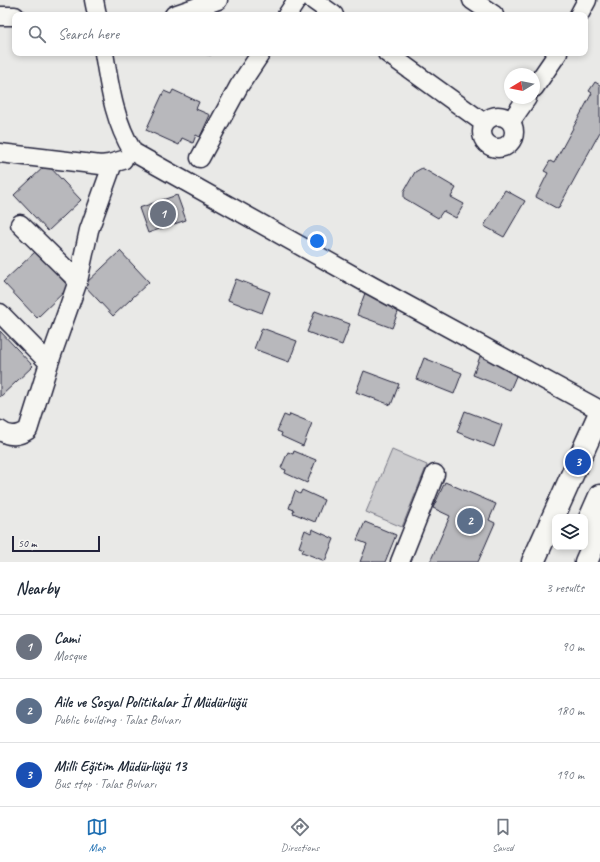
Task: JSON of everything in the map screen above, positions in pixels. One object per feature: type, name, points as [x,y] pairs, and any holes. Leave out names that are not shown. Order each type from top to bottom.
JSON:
[{"type":"main road","points":[[533,562],[600,413]]},
{"type":"main road","points":[[588,523],[600,496]]},
{"type":"main road","points":[[586,562],[600,530]]},
{"type":"main road","points":[[571,562],[577,550]]},
{"type":"street","points":[[94,0],[96,12]]},
{"type":"street","points":[[183,12],[218,0]]},
{"type":"street","points":[[289,12],[297,0]]},
{"type":"street","points":[[313,0],[330,12]]},
{"type":"street","points":[[472,0],[490,12]]},
{"type":"street","points":[[581,12],[587,0]]},
{"type":"street","points":[[0,16],[12,16]]},
{"type":"street","points":[[104,56],[115,111],[126,140],[133,152],[372,286],[600,410]]},
{"type":"street","points":[[200,158],[239,86],[259,56]]},
{"type":"street","points":[[391,56],[484,122]]},
{"type":"street","points":[[540,78],[554,56]]},
{"type":"street","points":[[511,121],[523,104]]},
{"type":"street","points":[[497,115],[507,118],[511,121],[514,131],[514,137],[511,142],[502,148],[496,148],[486,143],[482,133],[484,122],[492,116],[497,115]]},
{"type":"street","points":[[0,153],[101,165],[123,160],[133,152]]},
{"type":"street","points":[[0,430],[6,434],[16,436],[28,430],[49,363],[78,281],[89,230],[114,163]]},
{"type":"street","points":[[20,224],[78,281]]},
{"type":"street","points":[[0,313],[49,363]]},
{"type":"street","points":[[400,562],[435,474]]},
{"type":"shaded area","points":[[392,450],[427,465],[402,527],[366,512]]},
{"type":"building","points":[[595,82],[600,85],[600,132],[558,209],[536,197],[548,173],[544,171],[550,161],[554,163],[592,93],[589,91]]},
{"type":"building","points":[[173,90],[199,102],[196,109],[210,115],[200,137],[196,135],[193,143],[182,138],[179,145],[146,130],[164,91],[171,94]]},
{"type":"building","points":[[47,164],[81,200],[48,231],[14,195]]},
{"type":"building","points":[[422,168],[456,188],[451,197],[464,204],[456,218],[443,211],[438,218],[404,198],[404,191],[415,172]]},
{"type":"building","points":[[505,190],[525,201],[504,237],[484,226]]},
{"type":"building","points":[[177,195],[186,220],[148,233],[139,208]]},
{"type":"building","points":[[36,251],[69,287],[37,318],[3,282]]},
{"type":"building","points":[[120,251],[149,282],[113,316],[84,285]]},
{"type":"building","points":[[236,279],[270,292],[262,313],[228,300]]},
{"type":"building","points":[[365,293],[400,307],[392,328],[357,315]]},
{"type":"building","points":[[315,311],[350,324],[342,345],[307,332]]},
{"type":"building","points":[[262,328],[297,341],[289,362],[254,349]]},
{"type":"building","points":[[0,331],[33,366],[0,397]]},
{"type":"building","points":[[481,354],[519,369],[510,390],[473,375]]},
{"type":"building","points":[[424,358],[462,373],[454,394],[416,379]]},
{"type":"building","points":[[364,371],[399,384],[391,405],[356,392]]},
{"type":"building","points":[[465,411],[502,425],[494,447],[457,432]]},
{"type":"building","points":[[290,414],[312,423],[303,446],[281,436],[282,433],[277,431],[284,415],[289,417]]},
{"type":"building","points":[[294,451],[316,460],[307,483],[285,473],[286,470],[281,468],[288,452],[293,454]]},
{"type":"building","points":[[445,482],[496,504],[489,520],[495,523],[478,562],[430,562],[450,516],[433,508]]},
{"type":"building","points":[[302,490],[324,500],[315,522],[293,513],[294,510],[289,508],[295,491],[300,494]]},
{"type":"building","points":[[365,522],[396,535],[385,562],[360,562],[367,544],[357,540]]},
{"type":"building","points":[[312,529],[334,539],[325,561],[302,552],[304,549],[299,547],[305,530],[311,533]]},
{"type":"place","name":"Cami","points":[[163,214]]},
{"type":"place","name":"Milli Eğitim Müdürlüğü 13","points":[[578,462]]},
{"type":"place","name":"Aile ve Sosyal Politikalar İl Müdürlüğü","points":[[470,521]]}]
